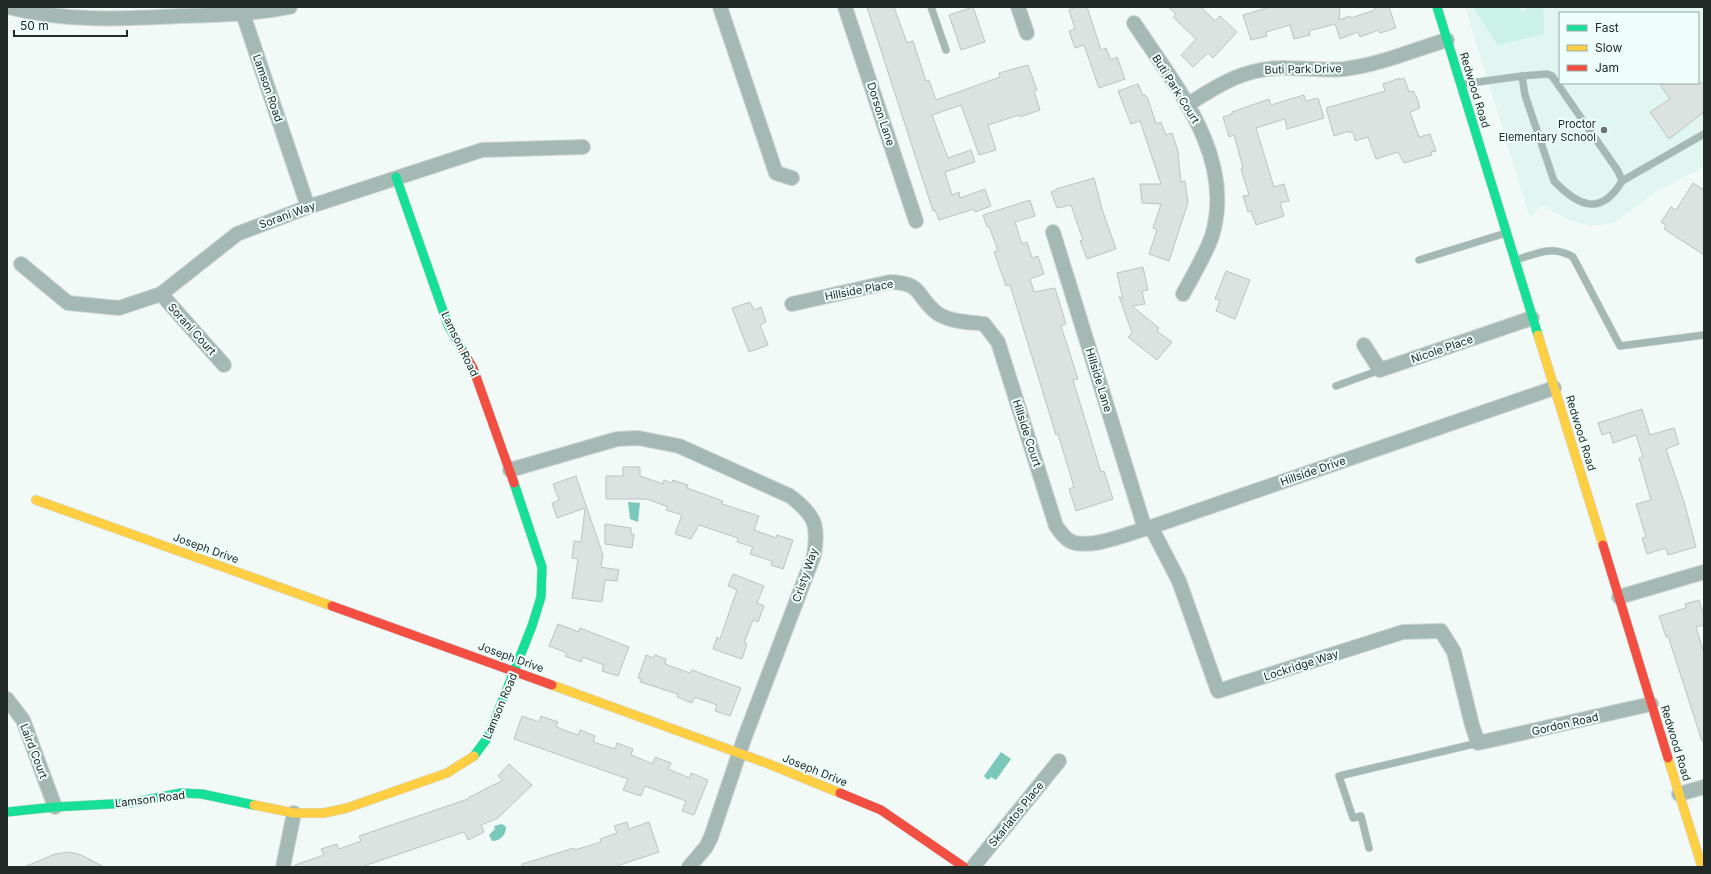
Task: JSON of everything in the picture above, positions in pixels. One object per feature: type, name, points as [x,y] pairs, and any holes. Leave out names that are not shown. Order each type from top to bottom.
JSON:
[{"type":"street","points":[[8,7],[28,12],[86,18],[149,12],[243,14],[284,8]]},
{"type":"street","points":[[720,7],[776,173],[792,178]]},
{"type":"street","name":"Dorson Lane","points":[[845,7],[916,221]]},
{"type":"street","points":[[1018,7],[1027,33]]},
{"type":"street","name":"Redwood Road","points":[[1437,7],[1702,867]]},
{"type":"street","name":"Lamson Road","points":[[243,14],[308,207]]},
{"type":"street","name":"Buti Park Court","points":[[1134,24],[1188,105],[1201,130],[1210,154],[1215,174],[1216,204],[1212,237],[1183,294]]},
{"type":"street","name":"Buti Park Drive","points":[[1188,105],[1220,83],[1259,70],[1287,68],[1330,70],[1356,67],[1447,40]]},
{"type":"street","name":"Sorani Way","points":[[21,264],[68,303],[119,308],[160,294],[237,234],[308,207],[482,150],[583,147]]},
{"type":"street","name":"Lamson Road","points":[[7,812],[55,807],[130,803],[181,793],[202,794],[294,813],[324,813],[347,808],[438,777],[464,764],[478,752],[488,737],[532,626],[541,597],[542,567],[538,550],[473,368],[448,326],[396,177]]},
{"type":"street","name":"Hillside Lane","points":[[1053,232],[1148,528]]},
{"type":"street","name":"Hillside Place","points":[[792,304],[890,282],[906,282],[917,289],[927,303],[938,314],[959,321],[984,324]]},
{"type":"street","name":"Sorani Court","points":[[160,294],[224,365]]},
{"type":"street","name":"Nicole Place","points":[[1380,370],[1532,318]]},
{"type":"street","name":"Hillside Court","points":[[984,324],[998,342],[1056,526],[1062,535],[1070,541]]},
{"type":"street","points":[[1364,345],[1380,370]]},
{"type":"street","name":"Hillside Drive","points":[[1070,541],[1080,544],[1091,544],[1148,528],[1554,388]]},
{"type":"street","name":"Cristy Way","points":[[510,470],[596,444],[617,439],[638,438],[679,446],[790,496],[806,508],[813,520],[817,536],[814,555],[739,753],[711,837],[706,847],[690,867]]},
{"type":"street","name":"Joseph Drive","points":[[36,500],[515,671],[739,753],[881,810],[964,867]]},
{"type":"street","name":"Lockridge Way","points":[[1148,528],[1179,581],[1218,691],[1403,632],[1441,631],[1454,652],[1472,725],[1478,743]]},
{"type":"street","points":[[1618,597],[1704,572]]},
{"type":"street","name":"Laird Court","points":[[7,699],[23,720],[55,807]]},
{"type":"street","name":"Gordon Road","points":[[1478,743],[1652,704]]},
{"type":"street","name":"Skarlatos Place","points":[[973,867],[1059,761]]},
{"type":"street","points":[[1679,794],[1704,787]]},
{"type":"street","points":[[283,867],[294,813]]},
{"type":"lane","points":[[931,7],[946,50]]},
{"type":"lane","points":[[1460,84],[1522,76],[1547,74],[1552,76],[1618,171],[1622,181]]},
{"type":"lane","points":[[1522,76],[1525,96],[1554,181],[1564,191],[1584,203],[1597,204],[1608,200],[1622,181],[1704,134]]},
{"type":"lane","points":[[1419,260],[1506,233]]},
{"type":"lane","points":[[1515,260],[1554,249],[1574,256],[1620,346],[1704,335]]},
{"type":"lane","points":[[1336,386],[1380,370]]},
{"type":"lane","points":[[1369,848],[1361,816],[1353,818],[1339,776],[1478,743]]},
{"type":"shaded area","name":"Proctor Elementary School","points":[[1465,7],[1704,7],[1704,167],[1656,192],[1614,223],[1592,226],[1582,224],[1567,219],[1542,205],[1530,218]]},
{"type":"shaded area","points":[[1473,7],[1519,7],[1523,12],[1529,7],[1543,7],[1544,34],[1498,45]]},
{"type":"shaded area","points":[[628,502],[640,503],[638,522],[630,519]]},
{"type":"shaded area","points":[[1001,752],[1011,759],[996,780],[991,777],[988,780],[984,776]]},
{"type":"shaded area","points":[[502,824],[506,827],[504,835],[498,840],[492,841],[489,835],[495,829],[494,826]]},
{"type":"building","points":[[867,7],[894,7],[907,43],[913,41],[926,81],[929,80],[936,100],[1000,77],[999,73],[1028,65],[1037,90],[1034,91],[1040,110],[988,125],[996,150],[979,155],[961,105],[932,115],[948,158],[971,150],[975,162],[945,172],[952,195],[959,192],[960,198],[985,189],[991,206],[975,212],[974,209],[939,220],[935,210],[933,211]]},
{"type":"building","points":[[973,7],[985,42],[961,50],[949,15]]},
{"type":"building","points":[[1076,7],[1087,7],[1101,50],[1106,48],[1111,60],[1117,57],[1125,79],[1099,88],[1084,45],[1075,48],[1069,31],[1075,29],[1069,10]]},
{"type":"building","points":[[1168,7],[1201,7],[1215,21],[1220,16],[1237,32],[1213,58],[1208,53],[1193,67],[1181,55],[1196,39],[1173,17],[1176,14]]},
{"type":"building","points":[[1270,7],[1340,7],[1339,20],[1350,16],[1351,18],[1375,10],[1374,7],[1389,7],[1396,28],[1380,33],[1379,30],[1360,37],[1358,32],[1340,39],[1335,24],[1309,31],[1310,35],[1294,39],[1290,25],[1266,32],[1267,36],[1251,40],[1243,15]]},
{"type":"building","points":[[1400,78],[1400,80],[1404,78],[1409,92],[1413,91],[1417,98],[1420,108],[1410,112],[1419,137],[1430,134],[1436,151],[1431,152],[1432,155],[1404,163],[1398,152],[1376,159],[1368,137],[1355,141],[1353,132],[1349,133],[1349,131],[1334,136],[1326,108],[1385,91],[1383,84]]},
{"type":"building","points":[[1704,83],[1704,112],[1669,139],[1650,112],[1670,99],[1660,84]]},
{"type":"building","points":[[1138,84],[1143,96],[1145,95],[1148,99],[1156,124],[1161,122],[1166,135],[1172,133],[1179,154],[1181,182],[1185,181],[1188,203],[1169,261],[1149,254],[1157,230],[1153,228],[1161,204],[1142,203],[1140,184],[1161,184],[1140,121],[1131,124],[1118,91]]},
{"type":"building","points":[[1304,95],[1306,101],[1318,98],[1324,118],[1287,129],[1285,119],[1256,128],[1274,187],[1284,184],[1289,201],[1280,203],[1284,216],[1256,225],[1251,211],[1248,212],[1243,196],[1249,195],[1241,169],[1243,168],[1234,135],[1229,137],[1223,117],[1232,114],[1232,112],[1269,99],[1271,105]]},
{"type":"building","points":[[1094,178],[1102,209],[1116,249],[1087,259],[1080,241],[1083,240],[1071,205],[1057,208],[1051,192],[1056,189]]},
{"type":"building","points":[[1693,183],[1704,190],[1704,255],[1664,229],[1666,225],[1661,222],[1671,207],[1676,210]]},
{"type":"building","points":[[1030,200],[1035,216],[1015,222],[1022,244],[1027,242],[1032,258],[1038,256],[1044,274],[1030,279],[1034,292],[1055,288],[1066,324],[1061,326],[1078,379],[1073,380],[1101,472],[1104,471],[1113,499],[1076,511],[1069,489],[1074,487],[1058,434],[1056,435],[1010,285],[1006,286],[994,252],[998,251],[989,226],[987,227],[983,215]]},
{"type":"building","points":[[1143,267],[1148,290],[1142,291],[1145,304],[1132,306],[1159,328],[1157,331],[1172,342],[1157,360],[1128,337],[1132,333],[1119,296],[1123,299],[1117,273]]},
{"type":"building","points":[[1226,271],[1250,280],[1235,319],[1216,311],[1220,300],[1215,299]]},
{"type":"building","points":[[750,302],[754,310],[761,307],[766,322],[760,325],[768,345],[749,352],[732,308]]},
{"type":"building","points":[[1642,409],[1650,435],[1674,428],[1679,444],[1666,449],[1684,502],[1696,547],[1668,555],[1666,548],[1647,554],[1642,538],[1646,537],[1636,504],[1651,500],[1639,458],[1643,457],[1636,435],[1613,443],[1610,432],[1602,435],[1598,423]]},
{"type":"building","points":[[623,467],[640,467],[640,476],[663,484],[664,480],[672,483],[673,480],[688,485],[687,488],[723,501],[722,504],[759,516],[754,530],[776,538],[777,535],[793,540],[783,569],[771,565],[772,561],[750,554],[753,547],[737,542],[738,538],[699,525],[691,539],[675,534],[682,515],[666,510],[668,507],[647,499],[606,499],[606,476],[623,476]]},
{"type":"building","points":[[576,476],[603,555],[601,567],[619,570],[617,581],[605,580],[602,602],[572,598],[578,559],[572,558],[574,541],[581,542],[585,508],[557,518],[552,503],[559,500],[553,484]]},
{"type":"building","points":[[605,524],[631,528],[631,534],[634,534],[632,548],[605,544]]},
{"type":"building","points":[[733,574],[764,586],[757,603],[764,606],[758,622],[753,620],[744,643],[747,644],[742,659],[713,649],[717,637],[720,639],[737,590],[728,586]]},
{"type":"building","points":[[1699,600],[1704,616],[1704,625],[1696,627],[1704,653],[1704,741],[1702,741],[1668,636],[1666,637],[1659,616],[1686,608],[1685,604]]},
{"type":"building","points":[[558,624],[579,632],[580,628],[629,647],[618,676],[602,671],[604,665],[583,657],[581,662],[565,656],[567,653],[549,646]]},
{"type":"building","points":[[646,655],[653,658],[655,655],[666,659],[665,664],[690,673],[692,670],[741,688],[730,716],[715,711],[717,705],[695,697],[692,703],[677,697],[678,694],[640,682],[641,679],[638,678]]},
{"type":"building","points":[[522,716],[539,722],[541,716],[558,722],[556,727],[578,735],[580,730],[595,736],[593,742],[615,749],[617,743],[633,749],[631,755],[653,764],[655,757],[671,763],[668,769],[690,778],[691,773],[708,780],[694,815],[682,811],[686,801],[645,786],[641,796],[623,790],[628,779],[514,739]]},
{"type":"building","points":[[509,764],[532,785],[498,818],[481,825],[484,832],[468,840],[464,832],[361,867],[296,867],[295,865],[324,855],[321,849],[337,844],[339,849],[361,841],[359,836],[468,799],[503,780],[498,776]]},
{"type":"building","points":[[627,822],[629,829],[649,822],[659,852],[614,867],[523,867],[522,864],[574,848],[575,850],[601,842],[600,839],[617,833],[614,826]]},
{"type":"building","points":[[69,852],[81,855],[104,867],[24,867],[55,854]]},
{"type":"traffic: fast","points":[[1437,7],[1538,335]]},
{"type":"traffic: fast","points":[[396,177],[448,325],[464,353]]},
{"type":"traffic: fast","points":[[474,756],[488,737],[532,626],[541,597],[542,567],[514,483]]},
{"type":"traffic: fast","points":[[7,812],[55,807],[130,803],[181,793],[202,794],[254,805]]},
{"type":"traffic: slow","points":[[1538,335],[1603,545]]},
{"type":"traffic: slow","points":[[36,500],[332,606]]},
{"type":"traffic: slow","points":[[552,685],[769,764],[840,793]]},
{"type":"traffic: slow","points":[[254,805],[294,813],[324,813],[347,808],[447,773],[474,756]]},
{"type":"traffic: slow","points":[[1668,758],[1702,867]]},
{"type":"traffic: jam","points":[[464,353],[473,368],[514,483]]},
{"type":"traffic: jam","points":[[1603,545],[1668,758]]},
{"type":"traffic: jam","points":[[332,606],[552,685]]},
{"type":"traffic: jam","points":[[840,793],[881,810],[964,867]]},
{"type":"place","name":"Proctor Elementary School","points":[[1604,130]]}]
